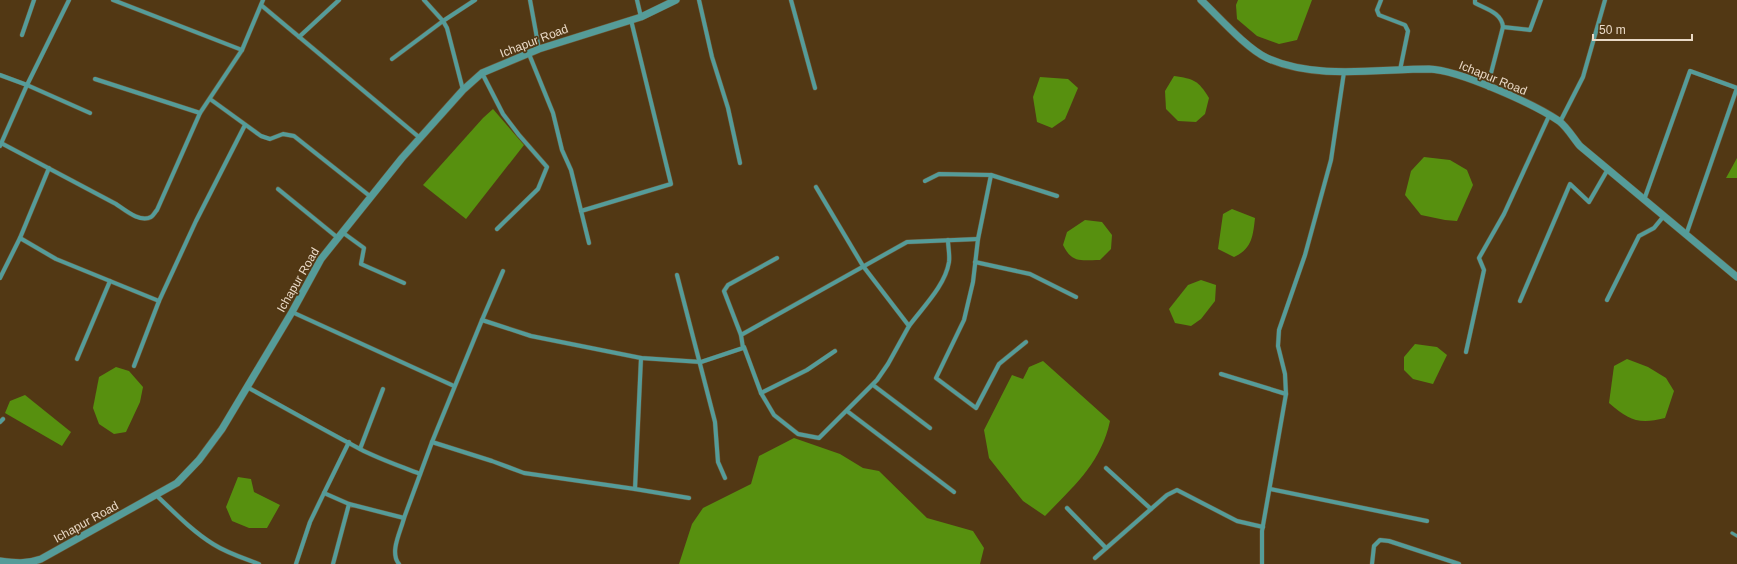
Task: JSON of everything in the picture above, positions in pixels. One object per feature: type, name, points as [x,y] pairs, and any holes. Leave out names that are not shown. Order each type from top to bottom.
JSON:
[{"type":"street","points":[[22,35],[34,0]]},
{"type":"street","points":[[69,0],[27,85],[1,145],[49,168],[116,204],[132,215],[142,218],[150,217],[157,210],[200,113],[242,50],[263,0]]},
{"type":"street","points":[[113,0],[242,50]]},
{"type":"street","points":[[299,37],[339,0]]},
{"type":"street","points":[[424,0],[443,21],[447,28],[463,90]]},
{"type":"street","points":[[392,59],[443,21],[475,0]]},
{"type":"street","points":[[530,0],[539,49]]},
{"type":"street","points":[[637,0],[641,17]]},
{"type":"street","name":"Ichapur Road","points":[[0,561],[31,564],[41,560],[177,483],[199,460],[222,429],[292,312],[320,259],[402,158],[463,90],[482,73],[539,49],[641,17],[676,0]]},
{"type":"street","points":[[699,0],[712,57],[728,108],[740,163]]},
{"type":"street","points":[[791,0],[815,88]]},
{"type":"street","name":"Ichapur Road","points":[[1201,0],[1257,52],[1268,58],[1295,67],[1344,72],[1431,69],[1459,75],[1520,100],[1560,122],[1580,146],[1737,277]]},
{"type":"street","points":[[1381,0],[1377,10],[1379,15],[1405,25],[1408,31],[1400,70]]},
{"type":"street","points":[[1475,0],[1475,4],[1501,18],[1503,27],[1490,77],[1489,88]]},
{"type":"street","points":[[1503,27],[1530,30],[1541,0]]},
{"type":"street","points":[[1560,122],[1583,77],[1605,0]]},
{"type":"street","points":[[261,5],[421,138]]},
{"type":"street","points":[[581,211],[671,184],[631,20]]},
{"type":"street","points":[[530,54],[553,113],[562,150],[571,170],[589,243]]},
{"type":"street","points":[[1262,564],[1263,527],[1286,394],[1285,374],[1278,346],[1278,330],[1305,255],[1331,160],[1344,72]]},
{"type":"street","points":[[1644,200],[1690,72],[1737,88],[1686,236]]},
{"type":"street","points":[[482,73],[503,114],[547,167],[538,189],[496,229]]},
{"type":"street","points":[[0,75],[27,85],[90,113]]},
{"type":"street","points":[[95,78],[200,113]]},
{"type":"street","points":[[210,99],[261,136],[270,139],[283,134],[294,136],[371,197]]},
{"type":"street","points":[[1466,352],[1484,270],[1479,258],[1504,214],[1549,116]]},
{"type":"street","points":[[134,366],[159,301],[196,221],[246,125]]},
{"type":"street","points":[[0,278],[20,238],[49,168]]},
{"type":"street","points":[[1520,301],[1570,184],[1589,202],[1608,169]]},
{"type":"street","points":[[925,180],[939,174],[992,176],[1057,196]]},
{"type":"street","points":[[992,176],[978,239],[973,282],[964,320],[936,378],[976,408],[999,364],[1026,342]]},
{"type":"street","points":[[816,187],[863,266],[910,326]]},
{"type":"street","points":[[278,189],[338,238]]},
{"type":"street","points":[[1608,300],[1639,236],[1654,228],[1663,216]]},
{"type":"street","points":[[342,232],[364,248],[361,264],[404,284]]},
{"type":"street","points":[[20,238],[56,259],[159,301]]},
{"type":"street","points":[[741,335],[907,242],[978,239]]},
{"type":"street","points":[[777,258],[728,285],[724,291],[761,393],[774,415],[798,434],[819,438],[873,385],[888,364],[910,326],[937,288],[946,272],[949,262],[948,240]]},
{"type":"street","points":[[975,262],[1030,274],[1076,297]]},
{"type":"street","points":[[398,564],[394,552],[404,518],[454,386],[503,271]]},
{"type":"street","points":[[677,275],[701,362],[715,422],[718,462],[725,478]]},
{"type":"street","points":[[77,359],[110,281]]},
{"type":"street","points":[[292,312],[454,386]]},
{"type":"street","points":[[482,320],[531,336],[641,358],[701,362],[744,347]]},
{"type":"street","points":[[761,393],[806,370],[835,351]]},
{"type":"street","points":[[635,489],[641,358]]},
{"type":"street","points":[[1220,374],[1286,394]]},
{"type":"street","points":[[873,385],[930,428]]},
{"type":"street","points":[[247,388],[360,449],[420,474]]},
{"type":"street","points":[[360,449],[383,389]]},
{"type":"street","points":[[847,411],[954,492]]},
{"type":"street","points":[[296,564],[310,522],[349,442]]},
{"type":"street","points":[[432,442],[492,461],[524,474],[689,498]]},
{"type":"street","points":[[1106,468],[1151,509]]},
{"type":"street","points":[[1270,489],[1427,521]]},
{"type":"street","points":[[1095,558],[1167,494],[1177,490],[1237,521],[1263,527]]},
{"type":"street","points":[[324,493],[349,504],[404,518]]},
{"type":"street","points":[[156,495],[213,545],[259,564]]},
{"type":"street","points":[[333,564],[349,504]]},
{"type":"street","points":[[1067,508],[1106,548]]},
{"type":"street","points":[[1372,564],[1374,546],[1380,540],[1389,541],[1458,564]]},
{"type":"lane","points":[[1732,532],[1737,536]]},
{"type":"shaded area","points":[[1238,0],[1312,0],[1297,40],[1279,44],[1257,36],[1237,19],[1236,5]]},
{"type":"shaded area","points":[[1174,76],[1195,81],[1202,87],[1209,98],[1205,114],[1196,122],[1178,121],[1166,109],[1165,91]]},
{"type":"shaded area","points":[[1040,77],[1068,79],[1078,88],[1065,119],[1052,128],[1037,122],[1033,97]]},
{"type":"shaded area","points":[[493,109],[524,145],[466,219],[423,185],[483,118]]},
{"type":"shaded area","points":[[1424,157],[1450,160],[1467,170],[1473,185],[1457,221],[1421,215],[1405,195],[1411,171]]},
{"type":"shaded area","points":[[1737,158],[1737,178],[1726,178]]},
{"type":"shaded area","points":[[1232,209],[1255,218],[1252,236],[1248,246],[1240,254],[1234,257],[1218,249],[1223,214]]},
{"type":"shaded area","points":[[1085,220],[1102,222],[1112,235],[1111,249],[1100,260],[1078,260],[1066,251],[1063,245],[1067,232]]},
{"type":"shaded area","points":[[1201,280],[1216,285],[1215,301],[1201,319],[1191,326],[1175,323],[1169,309],[1188,285]]},
{"type":"shaded area","points":[[1415,344],[1437,347],[1447,355],[1433,384],[1413,379],[1404,370],[1404,357]]},
{"type":"shaded area","points":[[1627,359],[1648,367],[1666,378],[1674,391],[1665,418],[1648,421],[1634,420],[1622,414],[1609,403],[1614,366]]},
{"type":"shaded area","points":[[1043,361],[1110,421],[1106,436],[1093,462],[1076,484],[1045,516],[1023,501],[989,458],[984,430],[1012,375],[1023,379],[1029,367]]},
{"type":"shaded area","points":[[116,367],[129,371],[143,387],[140,402],[126,432],[114,434],[99,424],[93,408],[99,377]]},
{"type":"shaded area","points":[[25,395],[71,432],[62,446],[5,413],[10,401]]},
{"type":"shaded area","points":[[794,438],[840,454],[863,468],[879,471],[927,518],[973,531],[984,548],[980,564],[679,564],[692,524],[703,508],[751,484],[759,456]]},
{"type":"shaded area","points":[[238,477],[251,479],[254,492],[280,505],[267,528],[249,528],[232,521],[226,507]]}]
